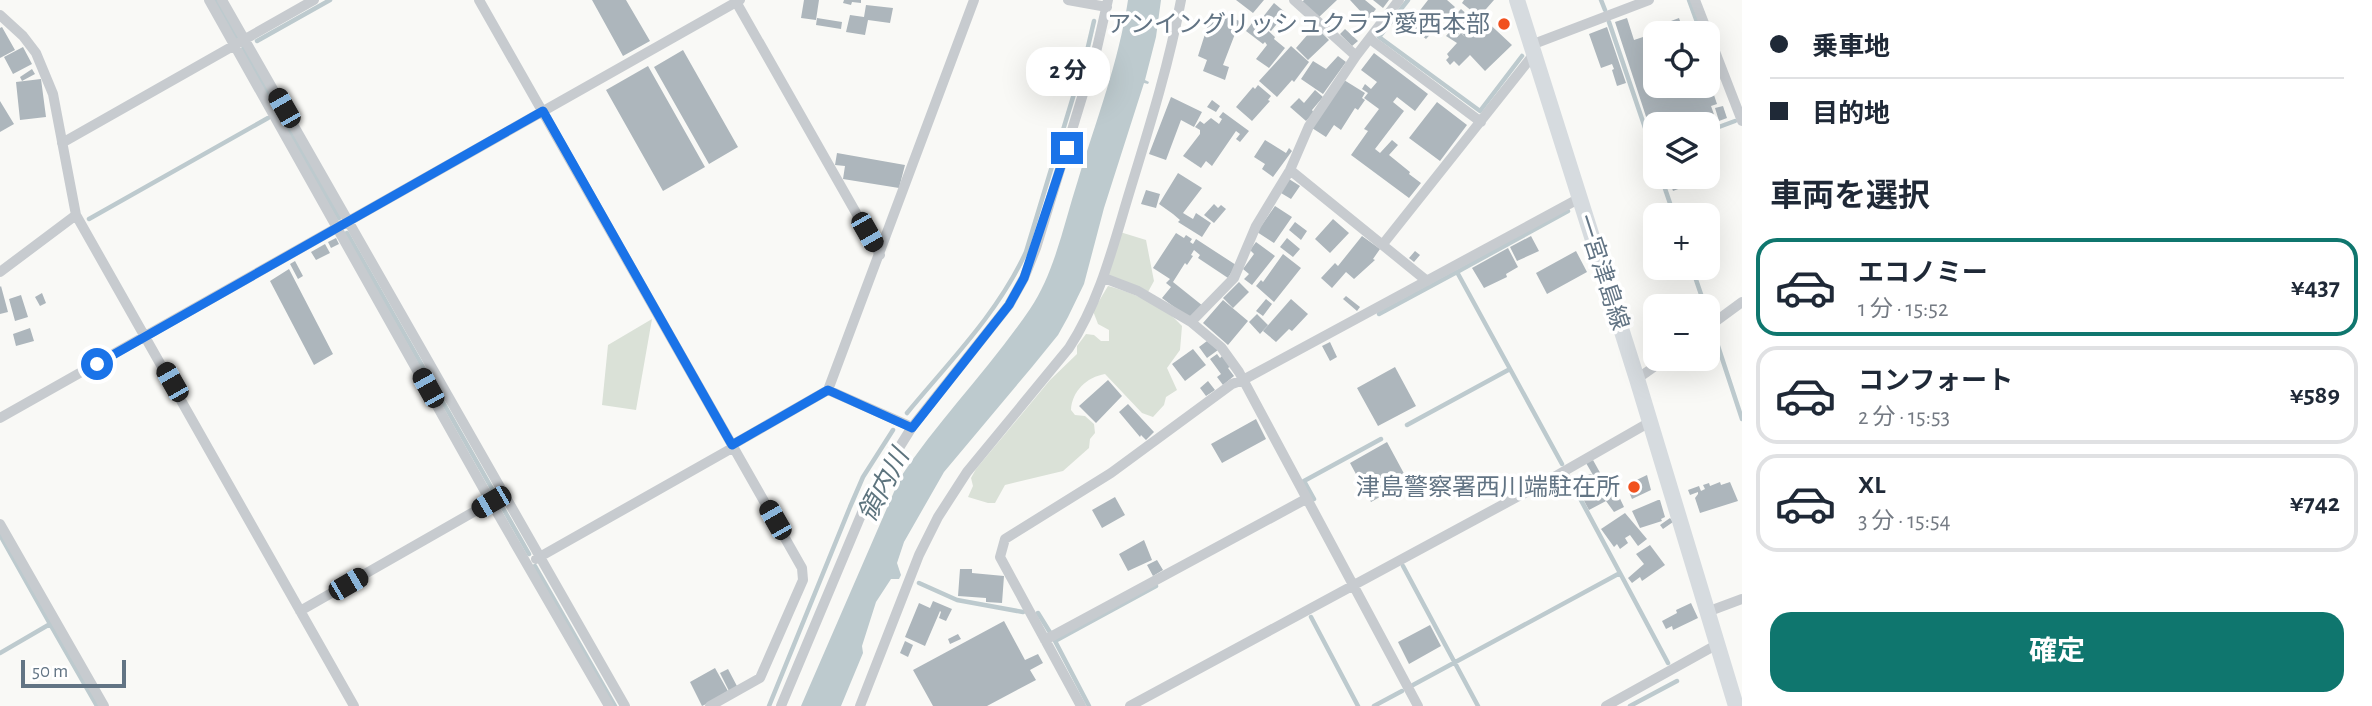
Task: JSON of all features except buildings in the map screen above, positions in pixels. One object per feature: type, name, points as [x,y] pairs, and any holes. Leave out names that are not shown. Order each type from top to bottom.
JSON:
[{"type":"main road","name":"一宮津島線","points":[[1517,0],[1637,379],[1736,706]]},
{"type":"street","points":[[209,0],[240,42],[349,222],[625,706]]},
{"type":"street","points":[[222,0],[240,42],[338,228],[609,706]]},
{"type":"street","points":[[62,143],[314,0]]},
{"type":"street","points":[[479,0],[802,568],[803,580],[760,678],[710,706]]},
{"type":"street","points":[[527,564],[828,390],[974,0]]},
{"type":"street","points":[[781,706],[869,496],[912,428],[1009,305],[1024,278],[1036,248],[1093,61],[1107,3],[1068,0]]},
{"type":"street","points":[[860,706],[919,555],[937,517],[967,472],[1069,348],[1083,327],[1104,278],[1162,84],[1181,0]]},
{"type":"street","points":[[1294,0],[1356,56]]},
{"type":"street","points":[[1191,322],[1234,278],[1256,226],[1290,170],[1309,126],[1356,56],[1399,0]]},
{"type":"street","points":[[1383,244],[1481,122],[1533,50],[1649,0]]},
{"type":"street","points":[[1695,0],[1741,117]]},
{"type":"street","points":[[0,418],[737,1],[880,255]]},
{"type":"street","points":[[0,15],[23,36],[36,53],[53,94],[76,215],[354,706]]},
{"type":"street","points":[[1370,39],[1481,122]]},
{"type":"street","points":[[1290,170],[1427,281]]},
{"type":"street","points":[[1081,706],[1000,557],[1004,539],[1111,473],[1232,384],[1580,198]]},
{"type":"street","points":[[0,272],[76,215]]},
{"type":"street","points":[[1104,278],[1138,291],[1191,322],[1221,347],[1243,380],[1418,706]]},
{"type":"street","points":[[1720,318],[1742,302]]},
{"type":"street","points":[[1637,379],[1648,371]]},
{"type":"street","points":[[828,390],[912,428]]},
{"type":"street","points":[[1130,706],[1650,422]]},
{"type":"street","points":[[1045,640],[1307,499]]},
{"type":"street","points":[[300,611],[491,502]]},
{"type":"street","points":[[0,524],[104,706]]},
{"type":"street","points":[[1707,612],[1742,599]]},
{"type":"street","points":[[1606,706],[1716,646]]},
{"type":"shaded area","points":[[1128,0],[1161,0],[1156,37],[1145,80],[1149,82],[1144,83],[1104,208],[1084,284],[1058,335],[944,472],[904,542],[897,563],[901,575],[899,579],[891,579],[876,602],[862,646],[863,653],[841,706],[801,706],[900,478],[1015,331],[1039,295],[1058,247],[1106,91]]},
{"type":"shaded area","points":[[1120,232],[1146,240],[1154,281],[1148,292],[1108,276]]},
{"type":"shaded area","points":[[1108,286],[1157,306],[1182,326],[1180,350],[1167,368],[1177,390],[1166,397],[1164,405],[1153,417],[1142,413],[1105,374],[1092,378],[1077,391],[1071,410],[1075,415],[1085,416],[1094,424],[1095,433],[1090,439],[1089,448],[1063,471],[1005,485],[995,503],[968,497],[973,486],[971,478],[976,469],[1050,380],[1077,354],[1077,346],[1086,334],[1094,335],[1101,341],[1109,341],[1109,330],[1098,324],[1093,311]]},
{"type":"shaded area","points":[[652,319],[636,410],[602,405],[608,345]]},
{"type":"waterway","points":[[216,0],[236,37]]},
{"type":"waterway","points":[[257,41],[330,0]]},
{"type":"waterway","points":[[1408,0],[1379,37],[1480,111],[1522,56]]},
{"type":"waterway","points":[[1601,0],[1605,10]]},
{"type":"waterway","points":[[1689,0],[1697,21]]},
{"type":"waterway","points":[[907,413],[1002,296],[1026,252],[1094,21]]},
{"type":"waterway","points":[[1609,22],[1643,122]]},
{"type":"waterway","points":[[243,49],[339,218]]},
{"type":"waterway","points":[[89,219],[268,118]]},
{"type":"waterway","points":[[1720,127],[1735,121]]},
{"type":"waterway","points":[[1665,189],[1670,203]]},
{"type":"waterway","points":[[1562,464],[1457,272],[1568,211]]},
{"type":"waterway","points":[[347,233],[529,554]]},
{"type":"waterway","points":[[1379,314],[1457,272]]},
{"type":"waterway","points":[[1696,280],[1701,294]]},
{"type":"waterway","points":[[1720,352],[1742,419]]},
{"type":"waterway","points":[[1407,425],[1510,369]]},
{"type":"waterway","name":"領内川","points":[[769,706],[863,477],[893,430]]},
{"type":"waterway","points":[[1314,499],[1304,481],[1381,439]]},
{"type":"waterway","points":[[1413,685],[1620,573],[1568,476]]},
{"type":"waterway","points":[[0,535],[50,624]]},
{"type":"waterway","points":[[535,566],[615,706]]},
{"type":"waterway","points":[[1403,566],[1478,706]]},
{"type":"waterway","points":[[1620,573],[1668,663]]},
{"type":"waterway","points":[[919,583],[957,600],[1023,612]]},
{"type":"waterway","points":[[1089,706],[1055,641],[1156,586]]},
{"type":"waterway","points":[[1038,613],[1051,634]]},
{"type":"waterway","points":[[1311,617],[1358,706]]},
{"type":"waterway","points":[[0,653],[50,624],[97,706]]},
{"type":"waterway","points":[[1630,706],[1677,681]]},
{"type":"waterway","points":[[1374,706],[1402,691]]},
{"type":"place","name":"アンイングリッシュクラブ愛西本部","points":[[1504,24]]},
{"type":"place","name":"津島警察署西川端駐在所","points":[[1634,487]]},
{"type":"route","points":[[97,364],[543,111],[732,445],[828,390],[912,428],[1009,305],[1024,278],[1067,148]]}]
